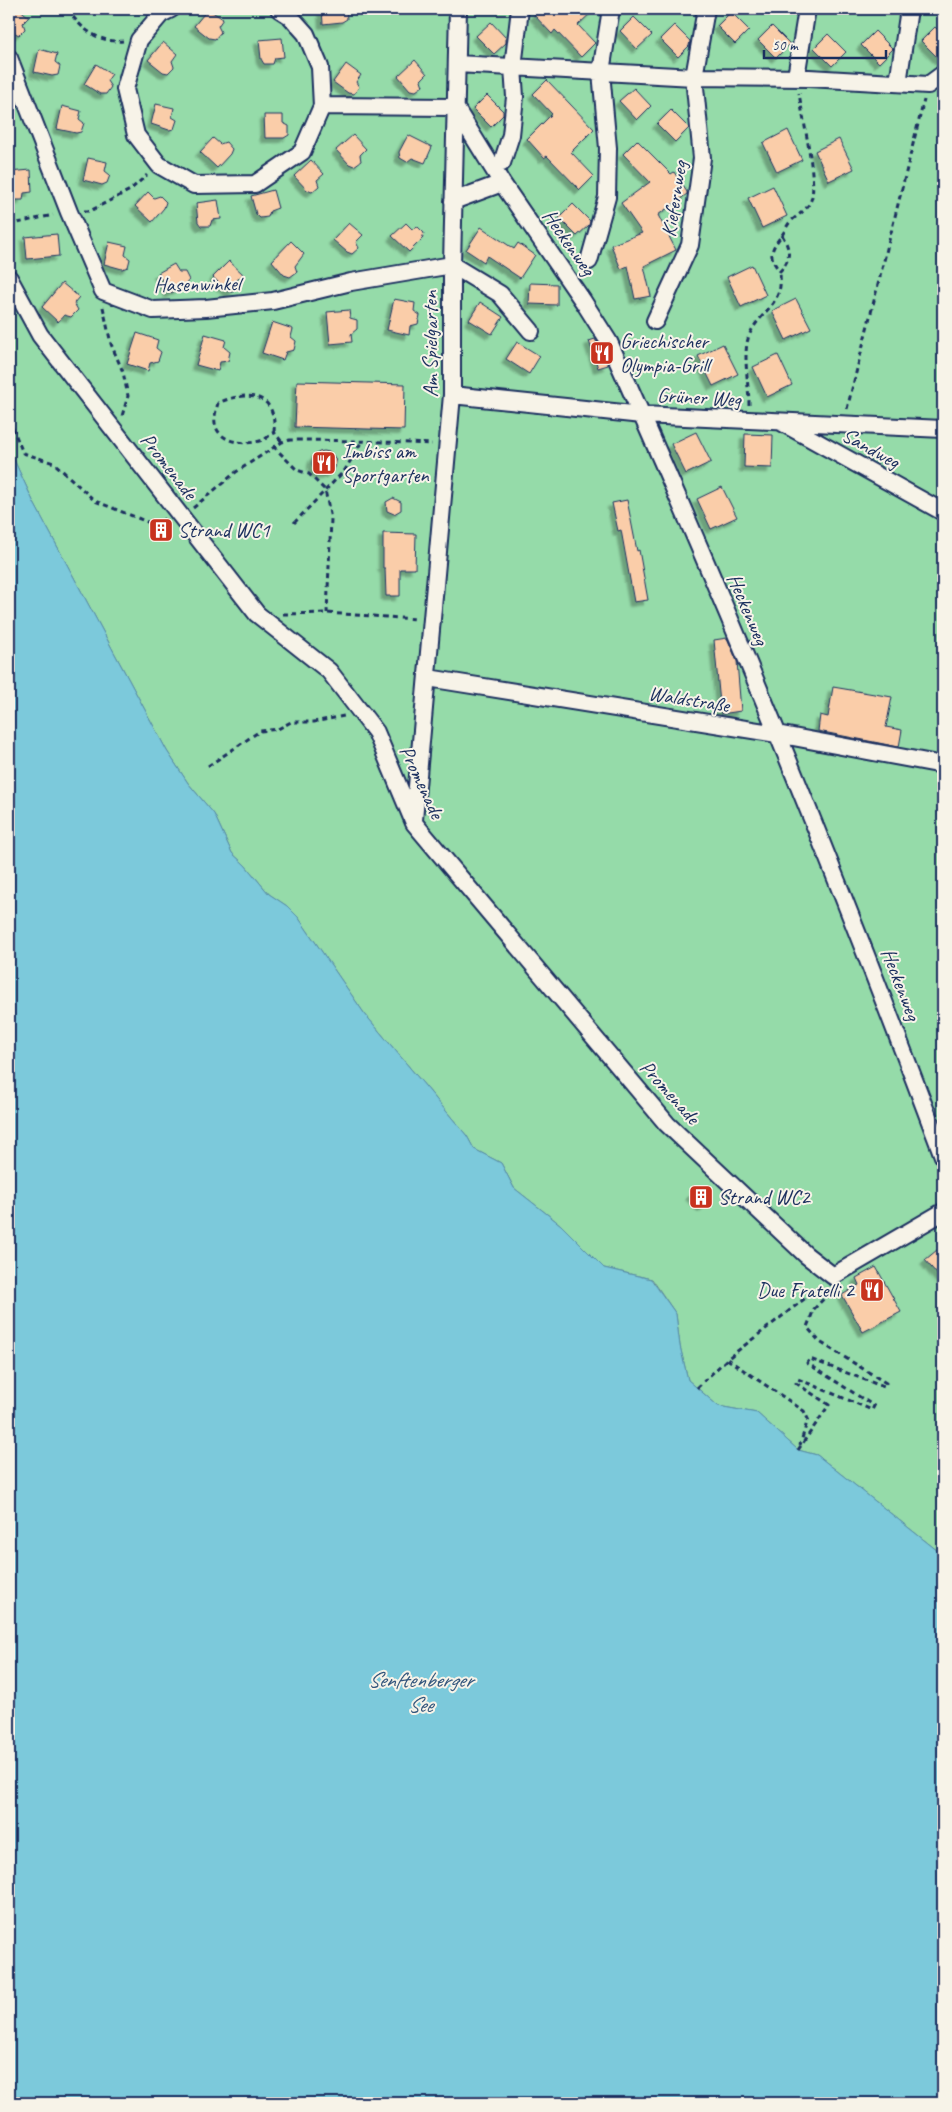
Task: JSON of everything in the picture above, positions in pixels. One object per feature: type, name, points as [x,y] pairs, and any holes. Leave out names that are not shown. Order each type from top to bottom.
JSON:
[{"type":"street","points":[[171,9],[161,14],[139,40],[126,89],[136,135],[159,165],[194,185],[255,184],[302,152],[322,106],[320,67],[306,34],[290,16],[279,9]]},
{"type":"street","name":"Am Spielgarten","points":[[414,823],[452,395],[452,265],[458,9]]},
{"type":"street","points":[[502,163],[510,135],[515,97],[513,67],[520,9]]},
{"type":"street","points":[[589,261],[607,197],[608,148],[601,72],[611,9]]},
{"type":"street","name":"Kiefernweg","points":[[655,321],[690,245],[702,158],[694,77],[706,9]]},
{"type":"street","points":[[796,78],[807,9]]},
{"type":"street","points":[[898,83],[909,9]]},
{"type":"street","points":[[9,58],[69,212],[103,292]]},
{"type":"street","points":[[457,64],[694,77],[796,78],[928,85],[943,74]]},
{"type":"street","points":[[322,106],[455,107]]},
{"type":"street","name":"Heckenweg","points":[[455,107],[502,183],[609,342],[642,415],[824,845],[943,1156]]},
{"type":"street","points":[[453,201],[502,183]]},
{"type":"street","points":[[452,265],[500,294],[531,331]]},
{"type":"street","name":"Hasenwinkel","points":[[103,292],[153,310],[206,308],[273,301],[351,282],[452,265]]},
{"type":"street","name":"Promenade","points":[[9,278],[40,335],[116,433],[174,518],[257,614],[329,672],[376,732],[414,823],[667,1124],[806,1255],[832,1283]]},
{"type":"street","name":"Grüner Weg","points":[[452,395],[642,415],[749,421],[778,420],[943,430]]},
{"type":"street","name":"Sandweg","points":[[778,420],[943,512]]},
{"type":"street","name":"Waldstraße","points":[[428,678],[777,734],[943,765]]},
{"type":"street","points":[[832,1283],[943,1212]]},
{"type":"path","points":[[68,9],[76,22],[95,36],[114,42],[139,40]]},
{"type":"path","points":[[749,421],[746,357],[748,339],[756,323],[771,306],[780,290],[780,271],[774,264],[771,254],[774,244],[790,222],[803,213],[811,199],[813,181],[796,78]]},
{"type":"path","points":[[844,424],[928,85]]},
{"type":"path","points":[[9,224],[69,212],[90,211],[130,190],[159,165]]},
{"type":"path","points":[[780,271],[787,264],[790,254],[788,245],[782,235]]},
{"type":"path","points":[[103,292],[102,305],[111,344],[123,372],[128,396],[116,433]]},
{"type":"path","points":[[274,432],[265,439],[254,442],[243,443],[224,438],[216,427],[215,415],[218,403],[230,398],[246,396],[261,399],[271,406],[275,418],[274,432],[282,442]]},
{"type":"path","points":[[9,419],[23,453],[54,464],[95,501],[150,523],[174,518],[236,472],[273,446],[282,442],[290,440],[362,440],[448,444]]},
{"type":"path","points":[[294,523],[345,470],[362,440]]},
{"type":"path","points":[[273,446],[297,470],[309,474],[325,490],[331,519],[327,613]]},
{"type":"path","points":[[354,457],[362,460]]},
{"type":"path","points":[[345,470],[351,474]]},
{"type":"path","points":[[257,614],[327,613],[433,620]]},
{"type":"path","points":[[208,766],[260,731],[278,729],[291,722],[314,722],[332,719],[352,713],[358,709]]},
{"type":"path","points":[[697,1388],[727,1359],[832,1283]]},
{"type":"path","points":[[727,1359],[804,1411],[808,1419],[798,1450],[829,1405],[796,1383],[798,1379],[872,1410],[874,1406],[807,1363],[810,1359],[884,1387],[886,1383],[820,1342],[806,1327],[814,1310],[832,1283]]},
{"type":"green space","points":[[9,9],[943,9],[943,1555],[817,1455],[798,1450],[757,1413],[718,1406],[688,1380],[680,1346],[676,1314],[652,1279],[604,1268],[561,1225],[514,1188],[501,1163],[474,1149],[467,1136],[364,1013],[298,917],[287,906],[269,894],[245,865],[232,853],[214,814],[188,783],[167,751],[34,503],[9,449]]},
{"type":"water","name":"Senftenberger See","points":[[9,449],[34,503],[167,751],[188,783],[214,814],[232,853],[245,865],[269,894],[287,906],[298,917],[364,1013],[467,1136],[474,1149],[501,1163],[514,1188],[561,1225],[604,1268],[651,1279],[676,1314],[680,1346],[688,1380],[718,1406],[757,1413],[798,1450],[817,1455],[943,1555],[943,2103],[9,2103]]},
{"type":"building","points":[[9,9],[19,9],[29,17],[23,23],[25,29],[19,35],[9,30]]},
{"type":"building","points":[[208,9],[223,19],[218,26],[221,32],[215,39],[209,38],[194,26]]},
{"type":"building","points":[[322,9],[346,9],[347,19],[342,22],[323,24]]},
{"type":"building","points":[[540,9],[595,9],[578,25],[595,43],[581,57],[555,30],[552,34],[534,15]]},
{"type":"building","points":[[731,12],[749,30],[735,44],[717,26]]},
{"type":"building","points":[[634,17],[652,35],[637,49],[620,31]]},
{"type":"building","points":[[491,22],[506,38],[506,43],[494,54],[476,36]]},
{"type":"building","points":[[674,25],[690,41],[689,46],[678,57],[660,39]]},
{"type":"building","points":[[772,26],[790,44],[776,58],[758,40]]},
{"type":"building","points":[[935,27],[943,35],[943,63],[921,41]]},
{"type":"building","points":[[875,31],[893,49],[879,63],[861,45]]},
{"type":"building","points":[[828,34],[846,52],[832,66],[814,48]]},
{"type":"building","points":[[282,38],[284,57],[275,58],[273,64],[264,64],[261,59],[259,40]]},
{"type":"building","points":[[163,42],[177,54],[172,61],[174,67],[168,73],[163,72],[148,60]]},
{"type":"building","points":[[39,49],[57,54],[55,62],[60,66],[58,75],[52,76],[34,72]]},
{"type":"building","points":[[415,60],[427,74],[421,80],[423,86],[416,91],[410,90],[398,76]]},
{"type":"building","points":[[96,64],[112,74],[107,81],[111,87],[106,94],[100,94],[84,84]]},
{"type":"building","points":[[346,64],[361,75],[356,82],[359,87],[354,94],[348,93],[333,82]]},
{"type":"building","points":[[547,80],[594,129],[571,152],[594,176],[580,190],[547,156],[544,158],[527,139],[552,114],[533,94]]},
{"type":"building","points":[[634,88],[651,106],[637,120],[619,101]]},
{"type":"building","points":[[487,95],[503,111],[503,115],[491,127],[473,109]]},
{"type":"building","points":[[156,104],[174,108],[172,117],[177,120],[174,129],[169,130],[151,124]]},
{"type":"building","points":[[62,106],[81,111],[79,119],[84,123],[81,132],[76,133],[57,129]]},
{"type":"building","points":[[671,110],[689,128],[675,142],[657,124]]},
{"type":"building","points":[[264,115],[283,115],[283,123],[289,126],[289,135],[284,138],[265,138]]},
{"type":"building","points":[[788,130],[802,160],[777,172],[763,143]]},
{"type":"building","points":[[353,135],[366,149],[360,155],[361,161],[354,166],[349,164],[336,150]]},
{"type":"building","points":[[408,135],[432,147],[425,163],[412,158],[407,162],[400,158],[399,152]]},
{"type":"building","points":[[213,138],[220,144],[226,142],[232,149],[230,154],[217,168],[200,152]]},
{"type":"building","points":[[839,139],[854,169],[829,181],[815,151]]},
{"type":"building","points":[[637,140],[671,174],[674,172],[687,194],[658,215],[676,250],[644,266],[651,296],[635,299],[628,266],[621,269],[611,245],[642,233],[621,203],[650,182],[623,154]]},
{"type":"building","points":[[88,158],[107,162],[105,171],[110,175],[107,183],[102,185],[83,180]]},
{"type":"building","points":[[311,160],[324,174],[317,180],[319,186],[312,192],[307,190],[294,176]]},
{"type":"building","points":[[31,170],[32,192],[24,193],[23,200],[13,200],[9,194],[9,172]]},
{"type":"building","points":[[773,186],[787,216],[762,228],[748,198]]},
{"type":"building","points":[[273,190],[278,208],[270,211],[268,217],[260,218],[256,214],[251,196]]},
{"type":"building","points":[[148,192],[154,198],[160,196],[166,202],[164,208],[152,222],[135,206]]},
{"type":"building","points":[[218,200],[221,219],[212,220],[210,226],[201,226],[198,222],[196,203]]},
{"type":"building","points":[[573,204],[590,221],[589,225],[577,236],[559,218]]},
{"type":"building","points":[[349,223],[363,235],[356,242],[359,248],[352,254],[333,240]]},
{"type":"building","points":[[406,223],[412,229],[418,227],[424,233],[422,239],[409,252],[392,236]]},
{"type":"building","points":[[481,227],[514,249],[518,243],[535,255],[520,278],[487,256],[484,262],[466,250]]},
{"type":"building","points":[[57,234],[59,256],[27,259],[25,237]]},
{"type":"building","points":[[291,241],[304,254],[295,266],[297,272],[290,277],[284,275],[272,261]]},
{"type":"building","points":[[109,242],[127,246],[125,255],[130,259],[128,267],[122,269],[104,264]]},
{"type":"building","points":[[229,261],[243,274],[237,280],[239,286],[232,292],[227,291],[213,277]]},
{"type":"building","points":[[174,264],[179,272],[185,272],[189,280],[185,285],[169,294],[158,273]]},
{"type":"building","points":[[752,265],[766,295],[741,307],[727,277]]},
{"type":"building","points":[[62,283],[79,297],[74,303],[78,310],[71,317],[64,315],[58,322],[42,307]]},
{"type":"building","points":[[530,283],[557,284],[557,305],[529,304]]},
{"type":"building","points":[[394,299],[415,303],[414,311],[420,315],[418,324],[410,326],[409,335],[387,330]]},
{"type":"building","points":[[796,299],[811,328],[786,340],[772,311]]},
{"type":"building","points":[[480,302],[503,317],[492,334],[469,320]]},
{"type":"building","points":[[349,310],[350,318],[357,320],[357,329],[351,334],[352,342],[330,344],[327,312]]},
{"type":"building","points":[[272,322],[293,329],[291,337],[296,341],[294,350],[286,352],[283,360],[262,353]]},
{"type":"building","points":[[137,333],[158,340],[156,348],[161,352],[158,361],[150,363],[148,371],[127,364]]},
{"type":"building","points":[[205,334],[226,340],[224,347],[230,352],[228,361],[220,362],[218,371],[196,365]]},
{"type":"building","points":[[595,339],[608,365],[598,368],[589,341]]},
{"type":"building","points":[[517,342],[540,356],[529,374],[506,359]]},
{"type":"building","points":[[723,344],[738,374],[713,386],[698,356]]},
{"type":"building","points":[[778,355],[792,385],[767,397],[753,367]]},
{"type":"building","points":[[297,381],[405,384],[404,430],[295,427]]},
{"type":"building","points":[[696,432],[711,462],[686,474],[671,444]]},
{"type":"building","points":[[745,434],[773,435],[772,468],[744,467]]},
{"type":"building","points":[[324,451],[332,455],[336,463],[332,471],[324,475],[316,471],[312,463],[316,455]]},
{"type":"building","points":[[722,487],[737,517],[711,529],[697,499]]},
{"type":"building","points":[[393,498],[401,502],[401,510],[394,514],[387,511],[386,502]]},
{"type":"building","points":[[627,500],[648,600],[634,602],[621,530],[618,531],[612,503]]},
{"type":"building","points":[[383,533],[416,534],[415,569],[400,569],[400,596],[386,596],[385,568],[383,568]]},
{"type":"building","points":[[727,638],[737,661],[741,711],[721,714],[714,640]]},
{"type":"building","points":[[833,687],[892,697],[886,727],[902,730],[899,747],[818,731],[820,715],[828,717]]},
{"type":"building","name":"Strand WC2","points":[[699,1186],[712,1199],[703,1208],[690,1195]]},
{"type":"building","points":[[937,1250],[943,1258],[943,1281],[925,1260]]},
{"type":"building","points":[[876,1267],[901,1312],[863,1332],[842,1295],[859,1285],[856,1278]]},
{"type":"place","name":"Griechischer Olympia-Grill","points":[[602,353]]},
{"type":"place","name":"Imbiss am Sportgarten","points":[[324,463]]},
{"type":"place","name":"Strand WC1","points":[[161,530]]},
{"type":"place","name":"Strand WC2","points":[[701,1197]]},
{"type":"place","name":"Due Fratelli 2","points":[[872,1290]]}]
